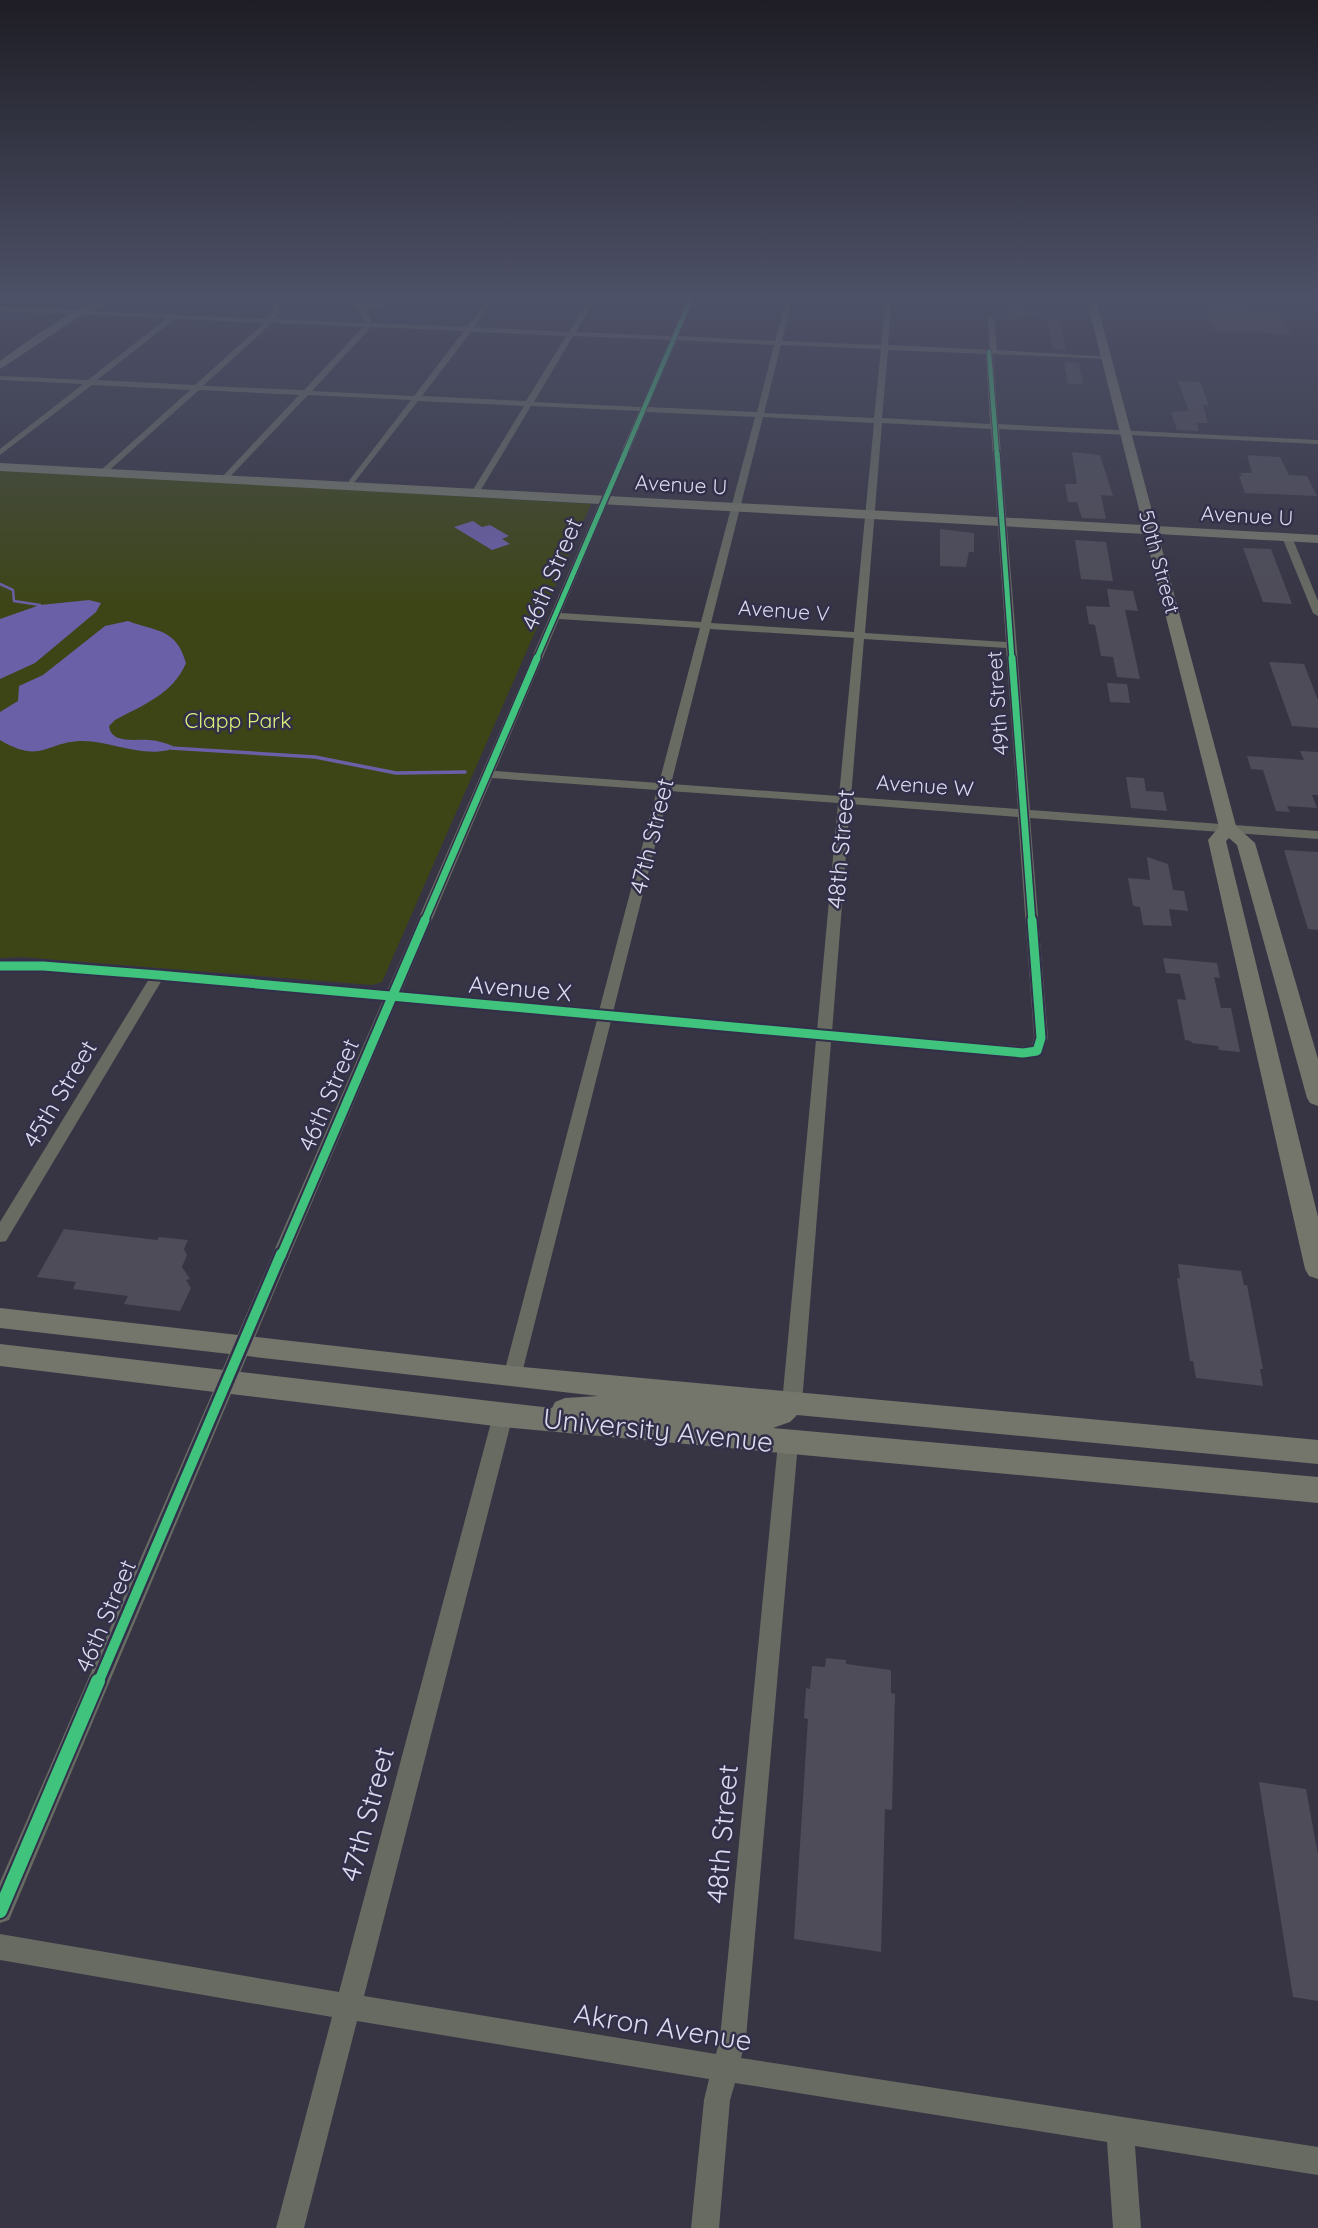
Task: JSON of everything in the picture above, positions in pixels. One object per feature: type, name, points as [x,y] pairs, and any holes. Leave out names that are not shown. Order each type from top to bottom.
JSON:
[{"type":"main road","name":"50th Street","points":[[1117,398],[1228,828],[1246,843],[1318,1098]]},
{"type":"main road","name":"Avenue U","points":[[0,467],[1318,539]]},
{"type":"main road","name":"50th Street","points":[[1228,828],[1217,840],[1318,1269]]},
{"type":"main road","name":"University Avenue","points":[[0,1318],[512,1377],[1318,1452]]},
{"type":"main road","name":"University Avenue","points":[[0,1356],[503,1415],[1318,1490]]},
{"type":"main road","points":[[503,1415],[611,1407],[765,1419],[780,1413],[792,1403]]},
{"type":"main road","points":[[1012,1422],[1016,1461]]},
{"type":"street","points":[[0,453],[70,398]]},
{"type":"street","points":[[103,473],[185,398]]},
{"type":"street","points":[[225,479],[301,398]]},
{"type":"street","points":[[397,398],[1318,442]]},
{"type":"street","points":[[475,493],[533,398]]},
{"type":"street","name":"46th Street","points":[[0,1911],[649,398]]},
{"type":"street","name":"47th Street","points":[[512,1377],[764,398]]},
{"type":"street","name":"48th Street","points":[[792,1403],[880,398]]},
{"type":"street","name":"49th Street","points":[[994,398],[1041,1038],[1037,1051]]},
{"type":"street","points":[[349,486],[416,399]]},
{"type":"street","points":[[1287,537],[1318,613]]},
{"type":"street","name":"Avenue V","points":[[555,616],[1011,645]]},
{"type":"street","name":"Avenue W","points":[[488,774],[1318,835]]},
{"type":"street","name":"Avenue X","points":[[0,966],[159,975],[824,1036],[1023,1053],[1037,1051]]},
{"type":"street","name":"45th Street","points":[[0,1236],[159,975]]},
{"type":"street","name":"47th Street","points":[[290,2228],[503,1415]]},
{"type":"street","name":"48th Street","points":[[705,2228],[717,2100],[733,2038],[788,1443]]},
{"type":"street","name":"Akron Avenue","points":[[0,1947],[725,2069],[1318,2161]]},
{"type":"street","points":[[1120,2132],[1127,2228]]},
{"type":"green space","name":"Clapp Park","points":[[0,470],[591,504],[382,982],[372,985],[21,957],[0,958]]},
{"type":"shaded area","points":[[473,521],[482,527],[490,525],[509,536],[502,539],[510,544],[492,550],[454,527]]},
{"type":"shaded area","points":[[89,600],[101,603],[96,612],[35,663],[0,679],[0,619],[40,605]]},
{"type":"shaded area","points":[[128,621],[171,637],[177,643],[186,663],[165,691],[109,726],[114,736],[119,738],[155,741],[173,746],[169,750],[147,752],[83,741],[25,751],[0,740],[0,712],[18,701],[19,686],[43,675],[105,626]]},
{"type":"building","points":[[1184,398],[1206,398],[1209,405],[1203,405],[1208,423],[1197,423],[1199,431],[1177,430],[1171,412],[1189,411]]},
{"type":"building","points":[[1072,452],[1100,455],[1113,496],[1101,495],[1106,519],[1082,518],[1077,502],[1068,502],[1065,484],[1077,484]]},
{"type":"building","points":[[1247,455],[1280,457],[1289,475],[1307,476],[1317,496],[1245,493],[1239,476],[1242,476],[1240,473],[1252,473]]},
{"type":"building","points":[[940,529],[974,533],[974,552],[969,552],[966,567],[940,566]]},
{"type":"building","points":[[1075,540],[1106,542],[1113,581],[1081,579]]},
{"type":"building","points":[[1243,548],[1271,549],[1292,604],[1263,602]]},
{"type":"building","points":[[1107,589],[1133,591],[1138,611],[1125,610],[1140,679],[1117,677],[1113,657],[1101,656],[1095,625],[1089,624],[1086,606],[1110,607]]},
{"type":"building","points":[[1269,662],[1304,664],[1318,700],[1318,728],[1292,726]]},
{"type":"building","points":[[1107,683],[1127,684],[1130,703],[1110,702]]},
{"type":"building","points":[[1300,751],[1318,752],[1318,795],[1312,795],[1317,808],[1287,806],[1290,812],[1276,811],[1263,770],[1251,769],[1247,756],[1304,760]]},
{"type":"building","points":[[1126,777],[1144,778],[1146,791],[1163,792],[1167,811],[1131,808]]},
{"type":"building","points":[[1284,850],[1318,852],[1318,930],[1308,929]]},
{"type":"building","points":[[1147,857],[1168,864],[1173,890],[1184,891],[1188,911],[1169,909],[1172,926],[1143,925],[1140,907],[1133,906],[1128,878],[1150,880]]},
{"type":"building","points":[[1163,958],[1217,963],[1220,978],[1214,977],[1221,1008],[1231,1008],[1240,1052],[1219,1050],[1218,1046],[1185,1040],[1177,999],[1186,1000],[1180,974],[1166,973]]},
{"type":"building","points":[[64,1229],[157,1240],[159,1237],[188,1240],[184,1249],[187,1255],[182,1267],[190,1279],[186,1280],[191,1288],[180,1311],[124,1304],[128,1296],[73,1289],[76,1282],[37,1277]]},
{"type":"building","points":[[1178,1264],[1241,1271],[1244,1285],[1247,1285],[1263,1369],[1260,1369],[1263,1386],[1196,1378],[1193,1361],[1190,1361],[1177,1278],[1180,1278]]},
{"type":"building","points":[[826,1658],[846,1660],[846,1664],[891,1670],[891,1693],[895,1694],[892,1810],[885,1809],[881,1952],[794,1939],[808,1719],[804,1718],[806,1688],[810,1689],[812,1666],[825,1667]]},
{"type":"building","points":[[1259,1782],[1306,1789],[1318,1855],[1318,2001],[1293,1997]]},
{"type":"waterway","points":[[0,584],[13,590],[14,601],[40,605]]},
{"type":"waterway","points":[[171,748],[315,757],[396,773],[465,772]]},
{"type":"cycle path","points":[[0,1911],[648,398]]},
{"type":"cycle path","points":[[0,966],[43,966],[158,975],[933,1046],[1023,1053],[1037,1051],[1041,1038],[992,398]]}]
